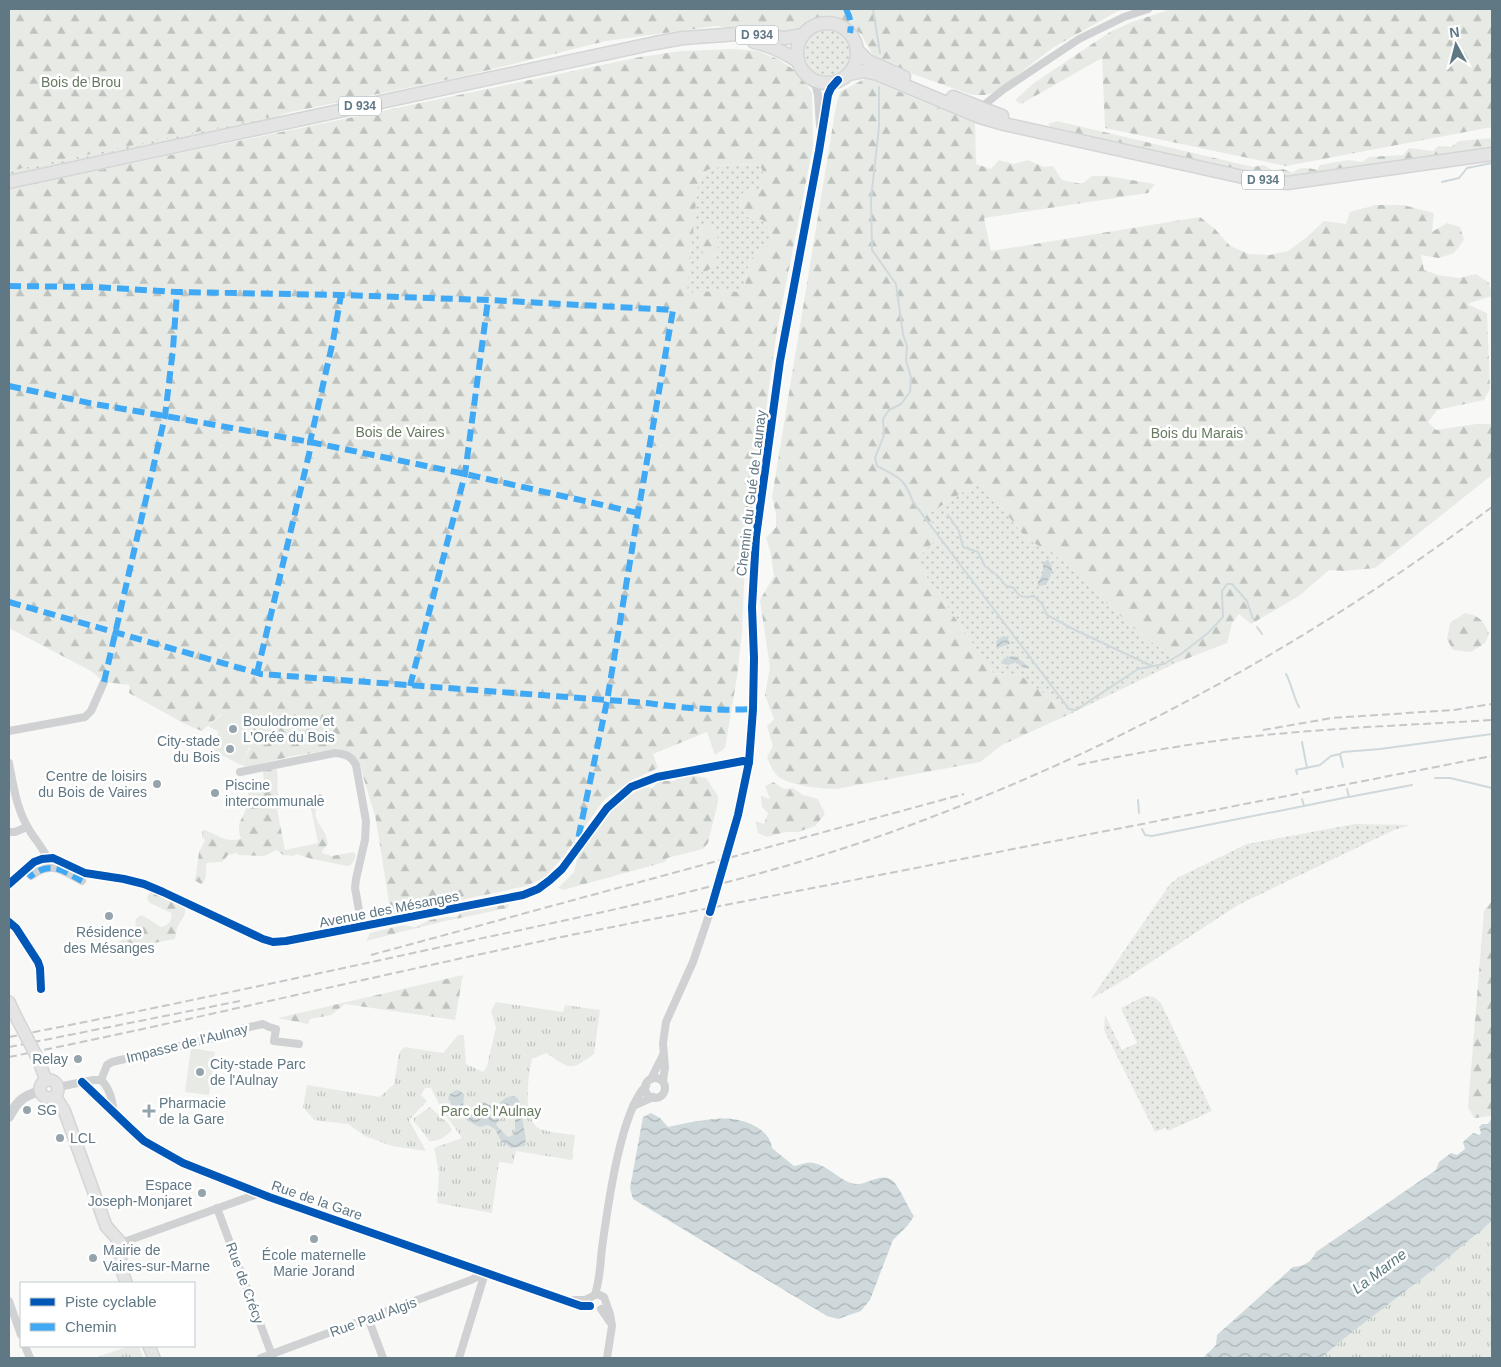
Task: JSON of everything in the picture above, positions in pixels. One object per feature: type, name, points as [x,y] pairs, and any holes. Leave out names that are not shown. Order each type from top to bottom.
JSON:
[{"type":"main road","points":[[822,23],[842,26],[855,41],[857,50],[854,66],[843,77],[828,83],[809,77],[802,70],[798,61],[797,51],[803,35],[812,27],[822,23]]},
{"type":"main road","name":"D 934","points":[[9,182],[655,43],[712,36],[756,35],[785,38],[803,35]]},
{"type":"main road","name":"D 934","points":[[712,36],[738,38],[765,44],[798,61]]},
{"type":"main road","name":"D 934","points":[[857,50],[868,61],[1036,131]]},
{"type":"main road","name":"D 934","points":[[843,77],[864,71],[877,74],[980,117],[1252,179],[1287,182],[1492,154]]},
{"type":"main road","points":[[12,1008],[38,1059],[46,1080]]},
{"type":"main road","points":[[57,1091],[47,1098],[42,1095],[40,1084],[46,1080],[53,1080],[64,1110],[106,1226],[121,1243],[120,1262],[126,1282]]},
{"type":"street","points":[[930,96],[948,100],[975,110],[981,108],[1004,89],[1080,39],[1124,17],[1148,9]]},
{"type":"street","name":"Chemin du Gué de Launay","points":[[809,77],[816,87],[818,95],[820,138]]},
{"type":"street","name":"Chemin du Gué de Launay","points":[[663,1081],[666,1022],[693,962],[710,912],[728,854],[749,762],[753,709],[752,607],[756,537],[780,361],[828,95],[843,77]]},
{"type":"street","points":[[9,731],[85,717],[91,711],[104,682]]},
{"type":"street","points":[[240,772],[335,753],[346,754],[352,759],[356,766],[366,821],[365,840],[356,879],[362,927]]},
{"type":"street","name":"Avenue des Mésanges","points":[[47,858],[58,860],[86,873],[144,884],[263,939],[273,942],[286,941],[511,898],[538,888],[562,869],[607,808],[631,787],[657,777],[743,761],[749,762]]},
{"type":"street","points":[[9,763],[16,800],[27,827],[43,849],[47,858],[34,862],[9,884]]},
{"type":"street","points":[[9,832],[15,832],[27,827]]},
{"type":"street","points":[[25,870],[31,876],[43,868],[54,868],[82,882]]},
{"type":"street","name":"Impasse de l'Aulnay","points":[[102,1080],[107,1065],[112,1062],[231,1034],[236,1030],[263,1024],[276,1028],[274,1040],[299,1044]]},
{"type":"street","name":"Chemin du Gué de Launay","points":[[603,1307],[605,1299],[594,1298],[602,1283],[603,1242],[617,1164],[635,1100],[648,1083],[663,1055]]},
{"type":"street","points":[[633,1106],[652,1097],[659,1097],[663,1093],[665,1086],[663,1081],[658,1078],[648,1083],[648,1093],[652,1097]]},
{"type":"street","points":[[57,1091],[82,1082],[102,1080],[108,1088],[114,1112]]},
{"type":"street","name":"Rue de la Gare","points":[[82,1082],[130,1128],[156,1149],[183,1163],[260,1193],[567,1300],[580,1301],[594,1298]]},
{"type":"street","points":[[9,1117],[19,1100],[40,1091]]},
{"type":"street","points":[[232,1203],[237,1190],[236,1184]]},
{"type":"street","points":[[121,1243],[260,1193]]},
{"type":"street","name":"Rue de Crécy","points":[[217,1208],[272,1356]]},
{"type":"street","points":[[459,1358],[485,1273]]},
{"type":"street","name":"Rue Paul Algis","points":[[261,1358],[272,1356],[485,1273]]},
{"type":"street","points":[[594,1298],[594,1309],[603,1307],[611,1324],[612,1331],[607,1358]]},
{"type":"street","points":[[9,1301],[20,1332]]},
{"type":"street","points":[[368,1318],[383,1358]]},
{"type":"green space","name":"Bois de Brou","points":[[9,9],[1125,9],[1118,11],[1054,47],[995,92],[985,95],[972,95],[876,61],[861,34],[841,19],[825,18],[789,35],[716,26],[606,41],[464,76],[9,171]]},
{"type":"green space","points":[[1171,9],[1492,9],[1492,127],[1286,166],[1105,128],[1102,58],[1021,104],[1015,100],[1034,83],[1110,32],[1132,22]]},
{"type":"green space","points":[[828,28],[838,30],[846,36],[852,44],[854,54],[852,64],[846,72],[838,78],[828,80],[818,78],[810,72],[804,64],[802,54],[804,44],[810,36],[818,30]]},
{"type":"green space","name":"Bois de Vaires","points":[[735,49],[758,51],[780,60],[801,75],[812,93],[813,146],[777,330],[745,562],[742,632],[737,677],[725,748],[715,755],[707,732],[653,754],[658,768],[632,780],[604,800],[563,857],[544,878],[526,886],[391,915],[376,820],[359,762],[354,757],[336,749],[293,756],[247,767],[241,765],[250,748],[221,714],[202,731],[185,724],[129,693],[130,685],[104,682],[91,671],[9,628],[9,189],[640,57],[681,51]],"holes":[[[731,164],[760,165],[763,172],[760,192],[745,190],[740,197],[741,209],[747,217],[763,220],[772,237],[769,246],[753,256],[748,266],[745,285],[736,292],[729,290],[687,293],[698,182],[707,170]]]},
{"type":"green space","name":"Bois du Marais","points":[[866,78],[975,123],[976,164],[991,169],[999,160],[1014,164],[1028,160],[1044,167],[1053,166],[1062,180],[1082,184],[1092,176],[1107,176],[1155,184],[1148,193],[984,218],[991,251],[1200,217],[1215,229],[1230,246],[1249,254],[1270,255],[1288,251],[1324,221],[1346,224],[1350,212],[1376,205],[1403,205],[1434,213],[1432,232],[1447,223],[1460,227],[1464,240],[1454,253],[1439,258],[1421,255],[1424,270],[1438,275],[1459,278],[1476,274],[1489,283],[1492,296],[1467,304],[1487,313],[1490,389],[1484,400],[1437,410],[1428,422],[1436,430],[1476,424],[1492,424],[1492,475],[1375,568],[1344,571],[1329,570],[1299,596],[1251,624],[1239,614],[1232,623],[1227,643],[1178,662],[1131,626],[1062,560],[1026,538],[980,481],[927,515],[941,535],[915,560],[993,673],[1020,675],[1070,714],[1002,745],[980,762],[836,789],[801,785],[779,777],[773,770],[767,757],[773,746],[767,726],[774,719],[765,695],[770,667],[760,600],[774,576],[766,538],[776,527],[776,514],[772,497],[836,106],[840,92]]},
{"type":"green space","points":[[289,112],[259,123],[9,178],[9,171]]},
{"type":"green space","points":[[1057,121],[1253,167],[1264,165],[1272,170],[1283,169],[1293,173],[1301,168],[1317,170],[1320,165],[1348,160],[1362,162],[1369,157],[1403,155],[1409,148],[1433,151],[1438,146],[1451,147],[1459,141],[1492,138],[1492,150],[1301,177],[1266,177],[1054,130],[1048,124]]},
{"type":"green space","points":[[731,164],[760,165],[763,172],[760,192],[740,197],[741,208],[747,217],[763,220],[772,237],[769,247],[757,253],[750,261],[745,285],[736,292],[686,293],[698,182],[707,170]]},
{"type":"green space","points":[[709,223],[713,226],[718,236],[718,249],[715,266],[703,273],[696,265],[704,250],[700,243],[701,228]]},
{"type":"green space","points":[[980,481],[1026,538],[1062,560],[1131,626],[1178,662],[1070,714],[1020,675],[993,673],[915,560],[941,535],[927,515]]},
{"type":"green space","points":[[1465,613],[1480,619],[1489,634],[1485,643],[1471,652],[1453,650],[1447,639],[1450,623]]},
{"type":"green space","name":"Boulodrome et L’Orée du Bois","points":[[239,710],[249,714],[255,720],[250,743],[241,765],[210,749],[219,732],[208,726],[225,713]]},
{"type":"green space","points":[[274,768],[277,770],[278,793],[287,804],[285,807],[277,809],[285,850],[318,843],[310,803],[295,805],[295,802],[320,794],[324,797],[317,805],[316,817],[328,844],[322,853],[332,856],[354,852],[356,855],[353,862],[347,866],[296,854],[294,856],[283,855],[277,850],[264,856],[238,855],[237,853],[228,855],[222,862],[207,863],[205,880],[201,884],[194,880],[199,852],[205,840],[202,837],[202,831],[204,830],[230,840],[241,839],[239,824],[246,809],[249,788],[264,782],[263,770]]},
{"type":"green space","points":[[689,775],[706,778],[718,796],[708,843],[703,849],[667,858],[665,862],[563,890],[558,888],[574,872],[578,855],[619,802],[644,787],[652,788],[660,780],[674,781],[679,776]]},
{"type":"green space","points":[[773,782],[784,789],[793,788],[803,795],[818,799],[825,814],[815,826],[798,832],[785,832],[767,837],[758,833],[755,821],[764,824],[768,813],[762,807],[761,796],[770,799],[765,786]]},
{"type":"green space","points":[[1355,824],[1410,825],[1394,830],[1238,905],[1119,983],[1091,999],[1170,884],[1179,877],[1247,844]]},
{"type":"green space","points":[[159,890],[185,906],[185,913],[177,928],[175,939],[127,948],[112,948],[112,946],[132,933],[136,927],[136,919],[142,915],[161,927],[169,922],[171,913],[150,903],[147,899],[151,892]]},
{"type":"green space","points":[[1492,901],[1492,1116],[1474,1118],[1468,1107],[1484,911]]},
{"type":"green space","points":[[509,904],[508,908],[445,921],[366,941],[370,933],[403,925],[415,927],[430,920],[456,917],[465,910],[477,910]]},
{"type":"green space","points":[[463,975],[455,1020],[345,1004],[331,1015],[310,1019],[308,1024],[278,1018]]},
{"type":"green space","points":[[1145,996],[1154,997],[1161,1003],[1212,1111],[1168,1131],[1165,1128],[1155,1132],[1104,1030],[1105,1015],[1122,1050],[1137,1043],[1121,1008]]},
{"type":"green space","name":"Parc de l'Aulnay","points":[[496,1002],[563,1012],[565,1005],[600,1010],[594,1054],[579,1064],[570,1066],[546,1053],[532,1059],[530,1066],[528,1097],[534,1124],[540,1129],[575,1135],[572,1160],[516,1151],[513,1164],[499,1162],[492,1213],[437,1203],[439,1172],[434,1148],[462,1138],[442,1110],[431,1088],[425,1088],[421,1095],[427,1101],[409,1120],[426,1151],[392,1146],[365,1136],[348,1124],[314,1120],[303,1107],[307,1085],[380,1097],[394,1084],[399,1053],[404,1047],[443,1053],[458,1035],[464,1035],[466,1064],[483,1072],[487,1066],[496,1028],[491,1011]]},
{"type":"green space","name":"City-stade Parc de l'Aulnay","points":[[191,1048],[215,1052],[209,1095],[185,1092]]},
{"type":"green space","points":[[430,1107],[449,1124],[452,1130],[436,1141],[429,1141],[414,1122],[414,1118]]},
{"type":"green space","points":[[1492,1221],[1492,1358],[1321,1358],[1442,1263]]},
{"type":"green space","points":[[126,1347],[139,1347],[143,1358],[95,1358]]},
{"type":"water","points":[[1048,560],[1052,566],[1050,576],[1046,585],[1038,586],[1043,573],[1043,564]]},
{"type":"water","points":[[1003,636],[1007,637],[1010,644],[997,648],[996,641]]},
{"type":"water","points":[[1015,656],[1029,667],[1028,669],[1014,662],[1009,665],[1002,664],[1003,659]]},
{"type":"water","points":[[456,1090],[464,1094],[463,1109],[468,1113],[472,1113],[480,1102],[496,1108],[503,1100],[514,1096],[520,1102],[526,1137],[525,1146],[511,1148],[501,1141],[495,1129],[488,1125],[479,1127],[465,1118],[451,1103],[448,1098]],"holes":[[[510,1114],[515,1120],[513,1135],[508,1137],[496,1125],[501,1115]]]},
{"type":"water","points":[[651,1113],[660,1118],[668,1127],[723,1118],[744,1121],[760,1129],[768,1137],[772,1148],[794,1166],[809,1162],[825,1167],[841,1178],[858,1184],[877,1178],[886,1178],[894,1182],[914,1216],[893,1240],[870,1300],[861,1311],[838,1319],[827,1316],[633,1199],[630,1188],[643,1117]]},
{"type":"water","name":"La Marne","points":[[1492,1118],[1492,1221],[1442,1263],[1321,1358],[1203,1358],[1216,1345],[1217,1335],[1293,1267],[1307,1263],[1316,1252],[1436,1170],[1439,1162],[1451,1153],[1457,1155],[1465,1149],[1463,1142],[1473,1133],[1480,1135],[1479,1127],[1482,1124],[1488,1124]]},
{"type":"waterway","points":[[873,9],[880,53]]},
{"type":"waterway","points":[[879,87],[879,127],[871,199],[872,250],[896,284],[903,334],[907,346],[906,361],[911,377],[910,392],[901,404],[889,410],[883,419],[884,435],[875,458],[877,466],[900,479],[907,488],[913,502],[1069,709],[1076,710],[1138,669],[1164,664],[1181,654],[1208,633],[1223,617],[1222,591],[1227,584],[1232,584],[1247,601],[1253,619]]},
{"type":"waterway","points":[[1442,182],[1459,178],[1467,168],[1492,163]]},
{"type":"waterway","points":[[948,515],[959,531],[963,547],[978,552],[985,566],[998,576],[1006,586],[1014,588],[1022,596],[1034,596],[1042,604],[1047,615],[1152,666]]},
{"type":"waterway","points":[[1257,627],[1262,634]]},
{"type":"waterway","points":[[1286,674],[1299,707]]},
{"type":"waterway","points":[[1340,754],[1343,752],[1492,734]]},
{"type":"waterway","points":[[1302,742],[1307,768]]},
{"type":"waterway","points":[[1297,774],[1296,770],[1320,765],[1331,756],[1340,754],[1343,767]]},
{"type":"waterway","points":[[1435,778],[1450,778],[1492,788]]},
{"type":"waterway","points":[[1347,789],[1349,797],[1412,785]]},
{"type":"waterway","points":[[1302,799],[1304,806],[1348,797]]},
{"type":"waterway","points":[[1138,800],[1139,813]]},
{"type":"waterway","points":[[1142,829],[1145,835],[1152,836],[1304,806]]},
{"type":"railway","points":[[9,1037],[232,992],[622,908],[788,865],[843,849],[897,830],[1056,766],[1206,691],[1280,649],[1351,605],[1492,507]]},
{"type":"railway","points":[[1263,730],[1332,718],[1453,710],[1492,704]]},
{"type":"railway","points":[[1078,765],[1162,749],[1246,737],[1338,729],[1492,720]]},
{"type":"railway","points":[[9,1057],[576,934],[1492,756]]},
{"type":"railway","points":[[371,955],[964,794]]},
{"type":"railway","points":[[9,1047],[240,1001]]},
{"type":"marked path","points":[[846,9],[850,20],[850,33]]},
{"type":"marked path","points":[[9,286],[95,287],[177,292],[488,300],[673,310],[607,701],[577,844]]},
{"type":"marked path","points":[[104,682],[165,416],[173,349],[177,292]]},
{"type":"marked path","points":[[257,673],[310,450],[310,442],[333,341],[341,295]]},
{"type":"marked path","points":[[410,686],[465,474],[488,300]]},
{"type":"marked path","points":[[9,386],[94,404],[310,442],[465,474],[638,513]]},
{"type":"marked path","points":[[9,602],[261,674],[647,703],[700,709],[753,709]]},
{"type":"marked path","points":[[25,870],[31,876],[45,869],[57,869],[82,881]]},
{"type":"cycle path","points":[[710,912],[738,815],[749,762],[753,709],[752,607],[756,537],[780,361],[828,95],[838,80]]},
{"type":"cycle path","points":[[9,884],[34,862],[53,858],[85,873],[144,884],[263,939],[273,942],[286,941],[523,895],[538,889],[562,869],[607,808],[631,787],[657,777],[743,761],[749,762]]},
{"type":"cycle path","points":[[9,922],[16,928],[38,962],[41,989]]},
{"type":"cycle path","points":[[82,1082],[144,1141],[183,1163],[269,1197],[581,1306],[590,1306]]},
{"type":"place","name":"Boulodrome et L’Orée du Bois","points":[[233,729]]},
{"type":"place","name":"City-stade du Bois","points":[[230,749]]},
{"type":"place","name":"Centre de loisirs du Bois de Vaires","points":[[157,784]]},
{"type":"place","name":"Piscine intercommunale","points":[[215,793]]},
{"type":"place","name":"Résidence des Mésanges","points":[[109,916]]},
{"type":"place","name":"Relay","points":[[78,1059]]},
{"type":"place","name":"City-stade Parc de l'Aulnay","points":[[200,1072]]},
{"type":"place","name":"SG","points":[[27,1110]]},
{"type":"place","name":"Pharmacie de la Gare","points":[[149,1111]]},
{"type":"place","name":"LCL","points":[[60,1138]]},
{"type":"place","name":"Espace Joseph-Monjaret","points":[[202,1193]]},
{"type":"place","name":"École maternelle Marie Jorand","points":[[314,1239]]},
{"type":"place","name":"Mairie de Vaires-sur-Marne","points":[[93,1258]]}]
